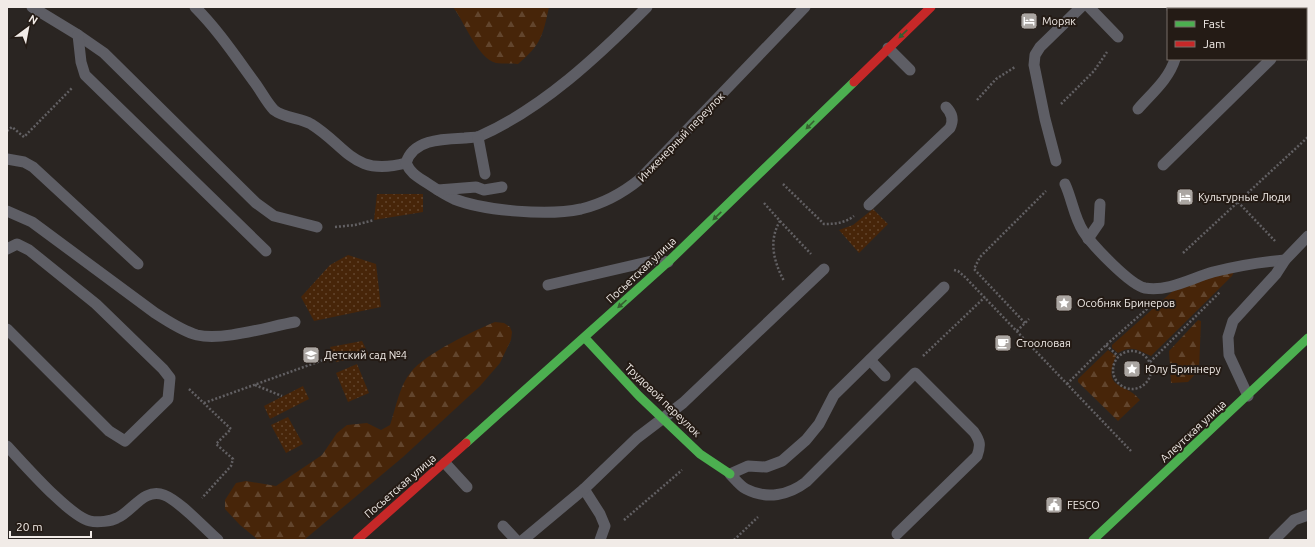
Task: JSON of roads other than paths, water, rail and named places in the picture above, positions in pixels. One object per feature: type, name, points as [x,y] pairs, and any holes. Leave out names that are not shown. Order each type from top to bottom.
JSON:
[{"type":"street","name":"Посьетская улица","points":[[357,540],[585,338],[668,262],[931,7]]},
{"type":"street","name":"Трудовой переулок","points":[[585,338],[640,396],[700,454],[730,474]]},
{"type":"street","name":"Алеутская улица","points":[[1093,540],[1308,338]]},
{"type":"lane","points":[[32,7],[78,35],[104,54],[256,203],[274,216],[317,227]]},
{"type":"lane","points":[[195,7],[210,21],[275,110],[300,118],[312,125],[355,160],[372,165],[390,167],[406,163],[409,153],[429,142],[478,137],[520,114],[548,95],[600,51],[647,7]]},
{"type":"lane","name":"Инженерный переулок","points":[[406,163],[410,172],[437,190],[452,198],[472,204],[497,208],[551,212],[581,209],[625,191],[640,179],[805,7]]},
{"type":"lane","points":[[1056,161],[1045,119],[1034,65],[1035,55],[1040,47],[1081,7]]},
{"type":"lane","points":[[1089,7],[1118,37]]},
{"type":"lane","points":[[78,35],[81,62],[85,75],[266,251]]},
{"type":"lane","points":[[888,48],[910,70]]},
{"type":"lane","points":[[1138,109],[1164,81],[1172,68],[1175,60]]},
{"type":"lane","points":[[1163,165],[1270,60]]},
{"type":"lane","points":[[869,205],[950,128],[952,117],[946,107]]},
{"type":"lane","points":[[478,137],[485,174]]},
{"type":"lane","points":[[7,158],[19,160],[33,167],[138,264]]},
{"type":"lane","points":[[1065,184],[1078,222],[1088,239],[1124,275],[1136,284],[1145,288],[1174,286],[1220,271],[1286,258]]},
{"type":"lane","points":[[437,190],[476,187],[484,190],[502,187]]},
{"type":"lane","points":[[1088,239],[1099,223],[1100,204]]},
{"type":"lane","points":[[7,211],[32,222],[155,313],[176,326],[196,334],[212,337],[226,336],[295,322]]},
{"type":"lane","points":[[1248,396],[1229,355],[1228,337],[1233,321],[1276,274],[1286,258],[1308,236]]},
{"type":"lane","points":[[7,249],[17,244],[29,250],[96,304],[163,369],[170,378],[168,399],[125,441],[117,438],[7,328]]},
{"type":"lane","points":[[548,285],[656,260],[668,262]]},
{"type":"lane","points":[[523,540],[584,489],[637,438],[683,403],[824,269]]},
{"type":"lane","points":[[898,534],[977,456],[980,447],[979,440],[974,432],[915,373],[806,482],[794,491],[783,494],[762,494],[746,489],[730,474],[748,466],[766,467],[782,461],[806,440],[820,424],[834,395],[944,288]]},
{"type":"lane","points":[[870,360],[886,376]]},
{"type":"lane","points":[[7,446],[75,513],[90,521],[103,521],[118,518],[134,503],[150,495],[162,494],[188,513],[218,540]]},
{"type":"lane","points":[[445,463],[467,487]]},
{"type":"lane","points":[[584,489],[600,514],[605,526],[600,540]]},
{"type":"lane","points":[[1274,540],[1294,520],[1308,515]]},
{"type":"lane","points":[[502,526],[516,540]]},
{"type":"place","name":"Моряк","points":[[1029,21]]},
{"type":"place","name":"Культурные Люди","points":[[1185,197]]},
{"type":"place","name":"Особняк Бринеров","points":[[1064,303]]},
{"type":"place","name":"Стооловая","points":[[1003,343]]},
{"type":"place","name":"Детский сад №4","points":[[311,355]]},
{"type":"place","name":"Юлу Бриннеру","points":[[1132,369]]},
{"type":"place","name":"FESCO","points":[[1054,505]]}]
